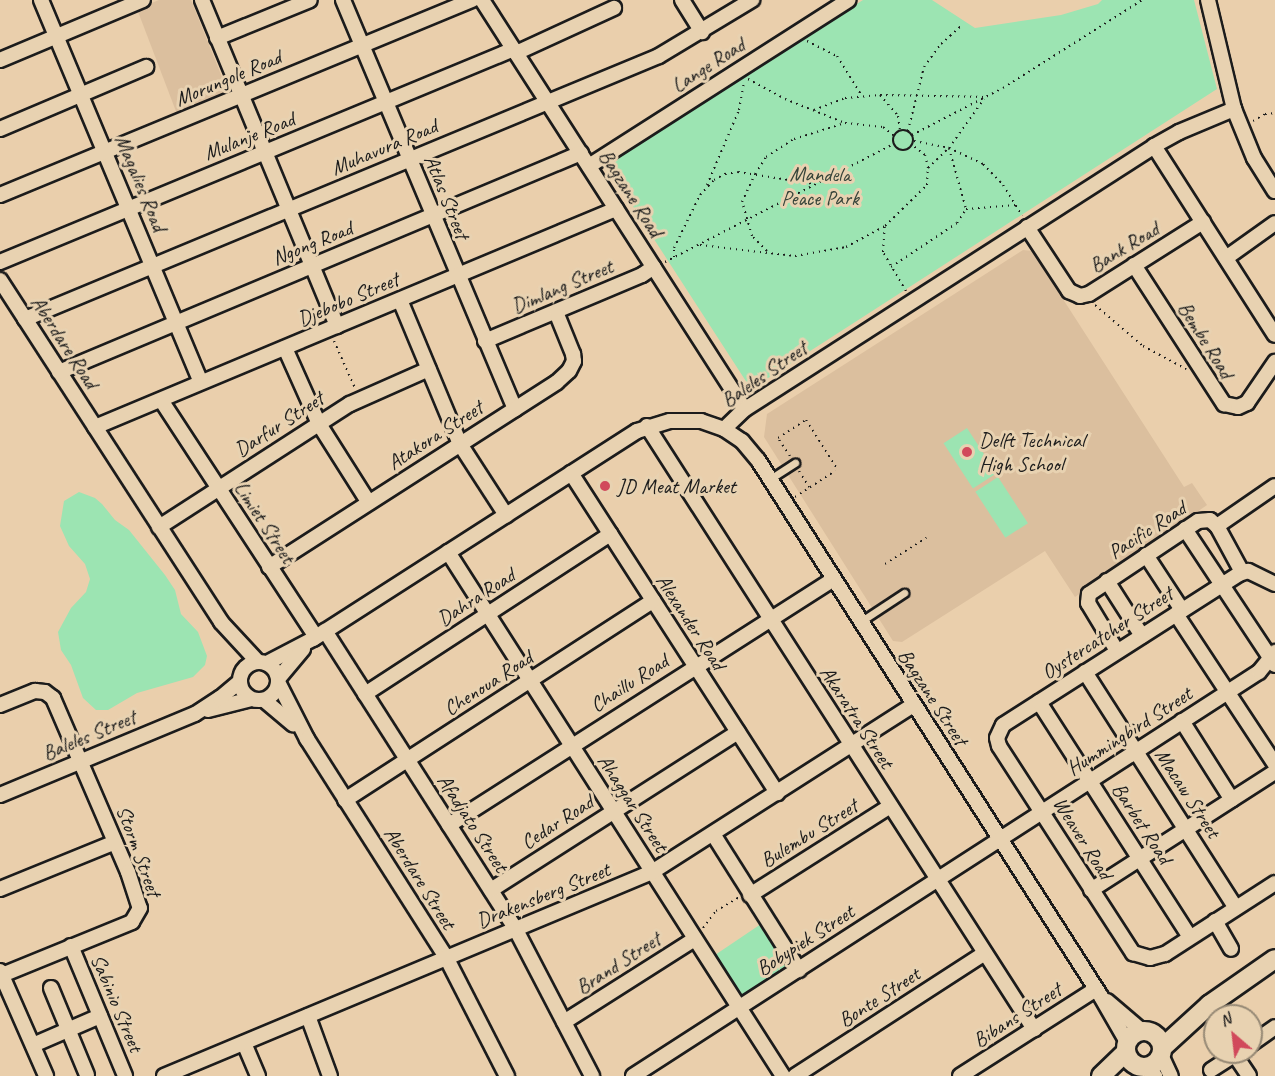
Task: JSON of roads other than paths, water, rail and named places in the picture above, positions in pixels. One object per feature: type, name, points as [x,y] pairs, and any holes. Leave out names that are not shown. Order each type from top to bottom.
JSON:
[{"type":"street","name":"Magalies Road","points":[[41,0],[201,382]]},
{"type":"street","points":[[0,60],[143,0]]},
{"type":"street","points":[[202,0],[311,266],[333,328]]},
{"type":"street","points":[[217,38],[310,0]]},
{"type":"street","name":"Atlas Street","points":[[343,0],[457,276],[515,409]]},
{"type":"street","name":"Morungole Road","points":[[0,195],[472,0]]},
{"type":"street","name":"Bagzane Road","points":[[482,0],[745,409]]},
{"type":"street","points":[[682,0],[702,32]]},
{"type":"street","name":"Muhavura Road","points":[[25,319],[659,56],[752,0]]},
{"type":"street","name":"Lange Road","points":[[589,166],[849,0]]},
{"type":"street","points":[[1208,0],[1234,109],[1254,158],[1275,191]]},
{"type":"street","name":"Mulanje Road","points":[[0,262],[614,9]]},
{"type":"street","points":[[0,129],[146,67]]},
{"type":"street","name":"Baleles Street","points":[[262,663],[318,636],[647,426],[670,421],[701,421],[724,429],[745,409],[1154,146],[1186,129],[1234,109]]},
{"type":"street","points":[[1154,146],[1275,335]]},
{"type":"street","name":"Ngong Road","points":[[59,372],[581,153]]},
{"type":"street","name":"Djebobo Street","points":[[95,427],[616,209]]},
{"type":"street","name":"Bank Road","points":[[1027,227],[1069,291],[1084,296],[1203,222]]},
{"type":"street","points":[[1226,258],[1275,223]]},
{"type":"street","name":"Bembe Road","points":[[1134,265],[1224,404],[1238,407],[1247,403],[1275,362]]},
{"type":"street","name":"Dimlang Street","points":[[485,341],[642,275],[654,267]]},
{"type":"street","name":"Aberdare Road","points":[[0,280],[95,427]]},
{"type":"street","points":[[400,300],[460,444],[506,515]]},
{"type":"street","name":"Atakora Street","points":[[269,567],[557,382],[569,371],[574,361],[556,312]]},
{"type":"street","points":[[285,348],[319,424],[369,503]]},
{"type":"street","name":"Darfur Street","points":[[159,526],[360,399],[429,369]]},
{"type":"street","name":"Limiet Street","points":[[161,400],[269,567],[318,636]]},
{"type":"street","name":"Akaratra Street","points":[[647,426],[850,746],[1034,1029]]},
{"type":"street","points":[[95,427],[221,622],[262,663],[276,672],[278,682],[273,695],[257,699],[244,693],[241,677],[221,622]]},
{"type":"street","name":"Bagzane Street","points":[[724,429],[742,441],[770,479],[1098,992],[1126,1047]]},
{"type":"street","name":"Alexander Road","points":[[571,473],[777,793]]},
{"type":"street","points":[[1217,526],[1275,486]]},
{"type":"street","name":"Pacific Road","points":[[1117,651],[1088,603],[1088,596],[1185,529],[1205,519],[1217,526],[1242,572]]},
{"type":"street","points":[[1185,529],[1221,585],[1274,659]]},
{"type":"street","name":"Dahra Road","points":[[365,694],[610,534]]},
{"type":"street","name":"Ahaggar Street","points":[[448,552],[783,1076]]},
{"type":"street","points":[[1146,555],[1228,693],[1275,765]]},
{"type":"street","points":[[1242,572],[1248,571],[1261,575],[1275,584]]},
{"type":"street","name":"Oystercatcher Street","points":[[998,733],[1003,725],[1242,572]]},
{"type":"street","name":"Chaillu Road","points":[[449,825],[695,665],[833,579]]},
{"type":"street","points":[[1107,581],[1142,636]]},
{"type":"street","name":"Chenoua Road","points":[[345,800],[653,601]]},
{"type":"street","name":"Baleles Street","points":[[278,682],[318,636]]},
{"type":"street","name":"Afadjato Street","points":[[318,636],[365,694],[515,928],[592,1076]]},
{"type":"street","name":"Hummingbird Street","points":[[1000,840],[1228,693],[1274,659]]},
{"type":"street","points":[[241,677],[249,665],[262,663]]},
{"type":"street","name":"Macaw Street","points":[[1085,672],[1236,908]]},
{"type":"street","name":"Baleles Street","points":[[195,714],[220,698],[241,677]]},
{"type":"street","name":"Aberdare Street","points":[[278,682],[307,739],[446,957],[507,1076]]},
{"type":"street","name":"Storm Street","points":[[0,705],[35,691],[50,694],[56,702],[139,901],[138,915],[132,922],[1,974]]},
{"type":"street","name":"Baleles Street","points":[[0,795],[195,714],[257,699]]},
{"type":"street","name":"Aberdare Street","points":[[257,699],[281,712],[307,739]]},
{"type":"street","name":"Barbet Road","points":[[1039,702],[1190,937]]},
{"type":"street","name":"Drakensberg Street","points":[[164,1076],[652,872],[913,705]]},
{"type":"street","points":[[1182,722],[1232,800]]},
{"type":"street","name":"Cedar Road","points":[[491,890],[738,732]]},
{"type":"street","name":"Weaver Road","points":[[998,733],[999,746],[1129,950],[1144,958],[1160,956],[1190,937]]},
{"type":"street","points":[[1091,890],[1275,772]]},
{"type":"street","name":"Bulembu Street","points":[[750,895],[890,806]]},
{"type":"street","points":[[713,834],[799,970]]},
{"type":"street","name":"Bobypiek Street","points":[[633,1076],[1000,840]]},
{"type":"street","points":[[0,889],[115,842]]},
{"type":"street","points":[[1190,937],[1275,883]]},
{"type":"street","points":[[1215,921],[1231,949]]},
{"type":"street","name":"Brand Street","points":[[564,1022],[695,939]]},
{"type":"street","name":"Sabinio Street","points":[[71,946],[125,1076]]},
{"type":"street","name":"Bonte Street","points":[[795,1076],[985,953]]},
{"type":"street","points":[[1210,1004],[1275,959]]},
{"type":"street","points":[[1,974],[46,1076]]},
{"type":"street","points":[[51,988],[87,1075]]},
{"type":"street","name":"Bagzane Street","points":[[1098,992],[1145,1031]]},
{"type":"street","name":"Bibans Street","points":[[960,1076],[1098,992]]},
{"type":"street","points":[[1101,1076],[1126,1047],[1133,1034],[1162,1029],[1203,1008]]},
{"type":"street","points":[[1116,1076],[1146,1070],[1156,1063],[1162,1051],[1203,1011]]},
{"type":"street","points":[[33,1045],[100,1016]]},
{"type":"street","points":[[308,1016],[330,1076]]},
{"type":"street","points":[[1145,1031],[1158,1038],[1171,1076]]},
{"type":"street","points":[[244,1042],[258,1076]]},
{"type":"street","points":[[1126,1047],[1130,1061],[1146,1070]]},
{"type":"street","points":[[1211,1070],[1221,1064]]},
{"type":"lane","points":[[770,479],[795,463]]},
{"type":"lane","points":[[860,622],[904,593]]},
{"type":"place","name":"Delft Technical High School","points":[[967,452]]},
{"type":"place","name":"JD Meat Market","points":[[605,486]]},
{"type":"park label","name":"Mandela Peace Park","points":[[820,186]]}]
